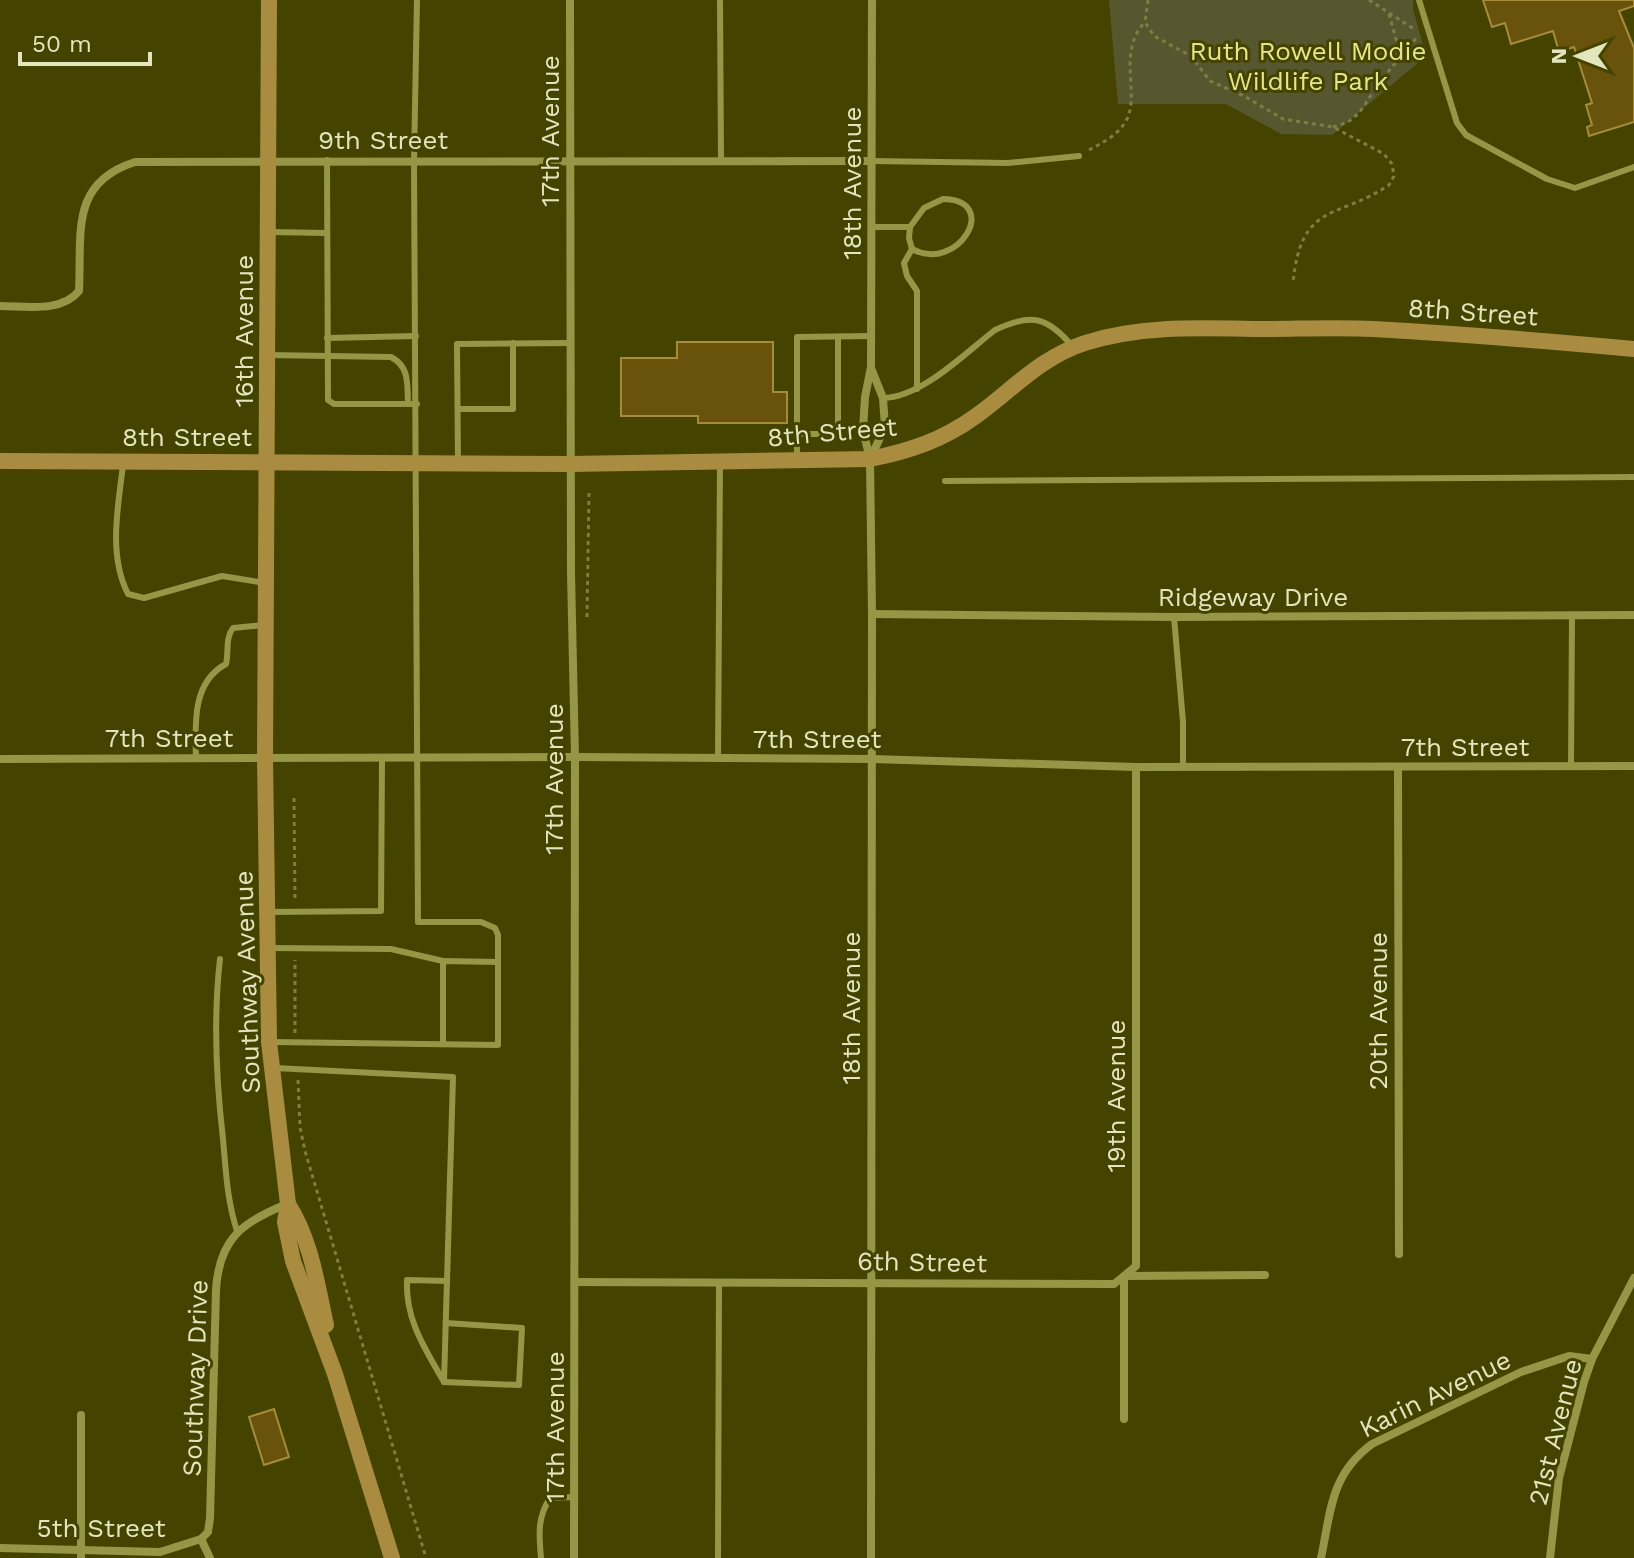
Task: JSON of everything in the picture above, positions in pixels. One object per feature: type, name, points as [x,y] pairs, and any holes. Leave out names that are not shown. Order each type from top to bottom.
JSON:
[{"type":"main road","name":"16th Avenue","points":[[265,758],[269,0]]},
{"type":"main road","name":"8th Street","points":[[0,461],[571,464],[870,459],[921,447],[948,435],[979,414],[1031,370],[1073,347],[1125,332],[1150,329],[1372,329],[1634,349]]},
{"type":"main road","name":"Southway Avenue","points":[[265,758],[269,1042],[288,1204],[301,1224],[317,1281],[335,1374],[392,1558]]},
{"type":"street","name":"17th Avenue","points":[[570,0],[575,757],[574,1558]]},
{"type":"street","name":"18th Avenue","points":[[871,1558],[872,614],[870,459],[863,430],[871,367],[872,0]]},
{"type":"street","name":"9th Street","points":[[0,306],[55,306],[71,301],[79,291],[85,201],[101,178],[135,162],[872,161]]},
{"type":"street","name":"18th Avenue","points":[[870,459],[885,427],[883,398],[871,367]]},
{"type":"street","name":"Ridgeway Drive","points":[[872,614],[1174,617],[1634,615]]},
{"type":"street","name":"7th Street","points":[[0,759],[575,757],[872,759],[1136,767],[1634,766]]},
{"type":"street","name":"19th Avenue","points":[[1124,1419],[1124,1276],[1136,1266],[1136,767]]},
{"type":"street","name":"20th Avenue","points":[[1398,767],[1399,1254]]},
{"type":"street","points":[[237,1231],[264,1213],[288,1204]]},
{"type":"street","name":"Southway Drive","points":[[201,1539],[208,1532],[210,1518],[217,1276],[227,1244],[237,1231]]},
{"type":"street","name":"6th Street","points":[[575,1282],[1114,1284],[1124,1276],[1265,1275]]},
{"type":"street","name":"21st Avenue","points":[[1550,1558],[1559,1478],[1592,1359],[1634,1278]]},
{"type":"street","name":"Karin Avenue","points":[[1321,1558],[1334,1494],[1341,1476],[1359,1453],[1521,1372],[1569,1356],[1592,1359]]},
{"type":"street","points":[[81,1415],[81,1554]]},
{"type":"street","points":[[201,1539],[210,1558]]},
{"type":"street","name":"5th Street","points":[[0,1548],[81,1554],[160,1552],[201,1539]]},
{"type":"lane","points":[[269,1042],[498,1045],[498,935],[495,928],[481,922],[418,922],[418,463],[414,160],[417,0]]},
{"type":"lane","points":[[720,0],[721,160]]},
{"type":"lane","points":[[1419,0],[1457,123],[1466,135],[1547,179],[1575,188],[1634,167]]},
{"type":"lane","points":[[872,161],[1008,163],[1079,156]]},
{"type":"lane","points":[[327,160],[328,400],[334,404],[417,404]]},
{"type":"lane","points":[[912,249],[927,255],[952,249],[967,236],[971,228],[971,215],[963,204],[943,199],[924,208],[910,227],[912,249],[906,258],[905,270],[917,291],[917,389]]},
{"type":"lane","points":[[872,227],[910,227]]},
{"type":"lane","points":[[268,232],[327,233]]},
{"type":"lane","points":[[883,398],[896,398],[917,389],[1007,324],[1040,319],[1060,332],[1073,347]]},
{"type":"lane","points":[[327,338],[416,336]]},
{"type":"lane","points":[[797,462],[797,337],[871,336]]},
{"type":"lane","points":[[797,434],[838,434],[838,337]]},
{"type":"lane","points":[[458,409],[513,409],[513,343]]},
{"type":"lane","points":[[458,464],[457,344],[570,343]]},
{"type":"lane","points":[[267,355],[382,355],[398,360],[407,376],[408,404]]},
{"type":"lane","points":[[123,461],[117,552],[120,579],[128,594],[144,598],[222,576],[266,583]]},
{"type":"lane","points":[[718,759],[720,463]]},
{"type":"lane","points":[[945,481],[1634,477]]},
{"type":"lane","points":[[1571,767],[1572,616]]},
{"type":"lane","points":[[1174,617],[1183,722],[1183,767]]},
{"type":"lane","points":[[196,758],[198,697],[216,669],[226,664],[228,634],[233,628],[266,625]]},
{"type":"lane","points":[[267,912],[381,911],[382,759]]},
{"type":"lane","points":[[267,948],[391,949],[443,961],[498,962]]},
{"type":"lane","points":[[220,959],[215,1028],[216,1083],[228,1201],[237,1231]]},
{"type":"lane","points":[[443,961],[443,1044]]},
{"type":"lane","points":[[271,1068],[453,1077],[444,1382]]},
{"type":"lane","points":[[444,1382],[420,1342],[410,1313],[407,1280],[447,1281]]},
{"type":"lane","points":[[718,1558],[719,1282]]},
{"type":"lane","points":[[444,1382],[519,1385],[522,1328],[446,1323]]},
{"type":"lane","points":[[541,1558],[538,1529],[543,1508],[550,1498],[575,1497]]},
{"type":"path","points":[[1079,156],[1113,136],[1127,121],[1130,103],[1129,56],[1136,31],[1145,22],[1148,0]]},
{"type":"path","points":[[1333,127],[1348,122],[1359,113],[1421,33],[1369,0]]},
{"type":"path","points":[[1388,12],[1401,57]]},
{"type":"path","points":[[1145,22],[1154,36],[1191,56],[1210,81],[1283,119],[1333,127],[1384,154],[1392,164],[1394,176],[1389,185],[1317,219],[1303,243],[1293,283]]},
{"type":"path","points":[[587,617],[589,492]]},
{"type":"path","points":[[298,1080],[300,1127],[305,1151],[426,1558]]},
{"type":"green space","name":"Ruth Rowell Modie Wildlife Park","points":[[1109,0],[1413,0],[1426,56],[1332,135],[1281,134],[1226,104],[1118,104]]},
{"type":"building","points":[[1483,0],[1634,0],[1634,6],[1619,11],[1634,48],[1634,122],[1589,136],[1587,127],[1592,125],[1586,105],[1592,103],[1574,47],[1559,52],[1553,31],[1511,44],[1505,23],[1492,27]]},
{"type":"building","points":[[677,342],[773,342],[773,392],[787,392],[787,423],[698,423],[698,416],[621,416],[621,358],[677,358]]},
{"type":"building","points":[[274,1409],[289,1457],[264,1465],[249,1417]]}]
